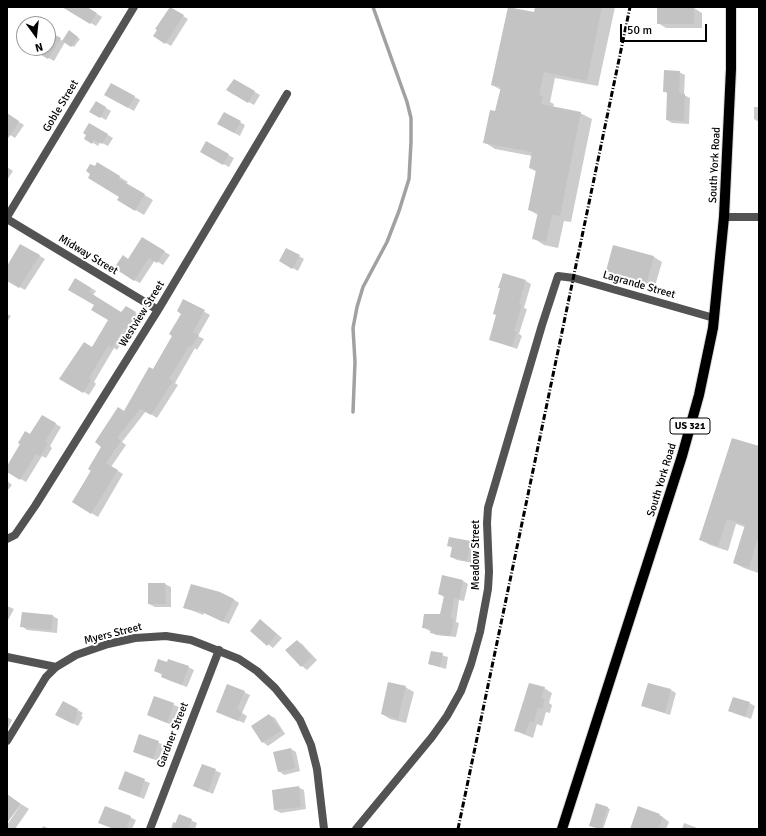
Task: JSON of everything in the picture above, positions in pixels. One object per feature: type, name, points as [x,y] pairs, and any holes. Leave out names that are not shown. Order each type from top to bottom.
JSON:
[{"type":"main road","name":"South York Road","points":[[562,829],[682,456],[699,395],[714,318],[724,217],[729,127],[731,7]]},
{"type":"street","name":"Goble Street","points":[[7,218],[134,7]]},
{"type":"street","name":"Westview Street","points":[[7,540],[15,535],[158,310],[287,94]]},
{"type":"street","points":[[724,217],[759,217]]},
{"type":"street","name":"Midway Street","points":[[7,218],[158,310]]},
{"type":"street","name":"Lagrande Street","points":[[558,276],[574,278],[714,318]]},
{"type":"street","name":"Meadow Street","points":[[356,829],[432,737],[447,716],[461,691],[480,632],[488,589],[488,508],[535,348],[558,276]]},
{"type":"street","name":"Myers Street","points":[[56,667],[85,651],[115,642],[148,636],[180,637],[219,650],[239,659],[257,671],[275,688],[300,720],[311,745],[317,769],[324,829]]},
{"type":"street","name":"Gardner Street","points":[[150,829],[219,650]]},
{"type":"street","points":[[7,657],[56,667]]},
{"type":"street","points":[[7,741],[46,677],[56,667]]},
{"type":"building","points":[[62,7],[87,7],[97,13],[90,24]]},
{"type":"building","points":[[170,7],[184,15],[165,44],[153,36],[157,30],[155,29]]},
{"type":"building","points":[[508,7],[534,12],[535,7],[602,7],[587,81],[544,72],[539,95],[543,96],[541,104],[581,112],[560,216],[552,215],[546,242],[532,239],[538,212],[528,210],[536,170],[529,168],[532,152],[483,143],[490,110],[495,111],[501,87],[491,85]]},
{"type":"building","points":[[657,7],[694,7],[694,24],[657,24]]},
{"type":"building","points":[[69,30],[78,37],[71,47],[62,41]]},
{"type":"building","points":[[56,35],[61,38],[56,46]]},
{"type":"building","points":[[43,56],[50,56],[48,59]]},
{"type":"building","points":[[664,70],[680,71],[679,93],[685,94],[684,121],[666,120],[667,92],[663,92]]},
{"type":"building","points":[[234,79],[255,91],[248,103],[226,90]]},
{"type":"building","points":[[111,83],[135,96],[128,108],[104,95]]},
{"type":"building","points":[[96,101],[106,107],[100,118],[89,112]]},
{"type":"building","points":[[224,112],[241,121],[234,133],[217,124]]},
{"type":"building","points":[[7,113],[19,121],[7,140]]},
{"type":"building","points":[[89,123],[108,134],[102,144],[94,140],[92,144],[84,139],[86,135],[83,133]]},
{"type":"building","points":[[206,141],[229,154],[223,165],[200,152]]},
{"type":"building","points":[[97,162],[120,176],[119,179],[145,194],[135,211],[117,200],[119,197],[88,178],[90,174],[86,171],[90,164],[95,166]]},
{"type":"building","points":[[142,237],[165,251],[157,263],[149,258],[134,281],[114,268],[123,255],[128,259]]},
{"type":"building","points":[[20,244],[40,255],[19,288],[7,281],[7,266]]},
{"type":"building","points":[[613,245],[654,256],[647,282],[606,271]]},
{"type":"building","points":[[286,248],[300,255],[292,269],[279,261]]},
{"type":"building","points":[[503,273],[526,280],[519,304],[522,305],[514,331],[517,332],[512,347],[489,340],[496,315],[493,314],[500,288],[498,288]]},
{"type":"building","points":[[75,278],[91,288],[89,292],[121,312],[126,306],[136,312],[134,315],[136,317],[129,330],[124,328],[112,348],[108,346],[89,378],[91,380],[83,393],[59,379],[84,342],[92,347],[108,320],[91,310],[94,305],[68,290]]},
{"type":"building","points":[[183,299],[205,310],[193,332],[199,335],[191,347],[189,346],[169,379],[173,381],[151,415],[140,409],[117,438],[121,441],[106,463],[118,470],[91,514],[72,502],[91,471],[88,469],[101,447],[95,442],[118,407],[124,411],[149,367],[153,369],[172,336],[169,334],[181,314],[177,311]]},
{"type":"building","points":[[42,415],[56,423],[45,442],[48,444],[40,456],[36,454],[20,480],[7,472],[7,466],[20,444],[18,443],[25,431],[30,434]]},
{"type":"building","points":[[732,438],[759,446],[759,534],[749,568],[733,563],[745,525],[727,519],[718,546],[699,540]]},
{"type":"building","points":[[449,537],[471,541],[467,561],[450,557],[452,547],[447,546]]},
{"type":"building","points":[[442,575],[463,580],[459,599],[454,598],[451,619],[454,619],[451,635],[447,636],[430,633],[431,629],[422,628],[424,614],[440,614],[444,596],[438,594]]},
{"type":"building","points":[[148,583],[165,583],[166,604],[148,604]]},
{"type":"building","points":[[191,584],[220,592],[234,599],[223,622],[198,610],[198,612],[183,608]]},
{"type":"building","points":[[22,612],[53,615],[51,630],[20,627]]},
{"type":"building","points":[[260,619],[277,634],[267,646],[250,631]]},
{"type":"building","points":[[297,640],[312,657],[301,667],[285,650]]},
{"type":"building","points":[[431,651],[443,653],[440,667],[428,664]]},
{"type":"building","points":[[158,659],[167,662],[168,659],[189,666],[182,685],[161,677],[162,674],[154,671]]},
{"type":"building","points":[[388,682],[406,686],[398,719],[381,714]]},
{"type":"building","points":[[529,683],[545,687],[541,698],[545,699],[542,709],[538,708],[534,722],[530,721],[525,734],[514,731]]},
{"type":"building","points":[[648,683],[671,689],[665,713],[641,706]]},
{"type":"building","points":[[227,684],[245,691],[237,709],[242,712],[238,721],[216,712]]},
{"type":"building","points":[[154,696],[174,703],[167,723],[147,715]]},
{"type":"building","points":[[733,697],[750,702],[745,717],[728,711]]},
{"type":"building","points":[[63,701],[78,709],[76,712],[78,713],[73,724],[55,715]]},
{"type":"building","points":[[269,714],[281,731],[262,743],[251,726]]},
{"type":"building","points":[[139,734],[159,741],[153,759],[133,752]]},
{"type":"building","points":[[291,748],[295,768],[278,772],[273,752]]},
{"type":"building","points":[[202,764],[216,769],[208,792],[193,786]]},
{"type":"building","points":[[125,771],[145,779],[139,797],[118,789]]},
{"type":"building","points":[[299,786],[301,807],[274,810],[272,790]]},
{"type":"building","points":[[7,794],[21,804],[7,823]]},
{"type":"building","points":[[596,803],[608,807],[601,829],[589,826]]},
{"type":"building","points":[[105,806],[131,816],[126,829],[114,829],[98,823]]},
{"type":"building","points":[[638,806],[660,814],[659,816],[663,817],[658,829],[630,829]]},
{"type":"building","points":[[179,814],[192,819],[188,829],[173,829]]},
{"type":"waterway","points":[[353,412],[355,362],[353,328],[357,307],[363,287],[387,242],[399,211],[409,179],[411,142],[411,118],[407,102],[373,7]]},
{"type":"railway","points":[[458,829],[630,7]]}]
